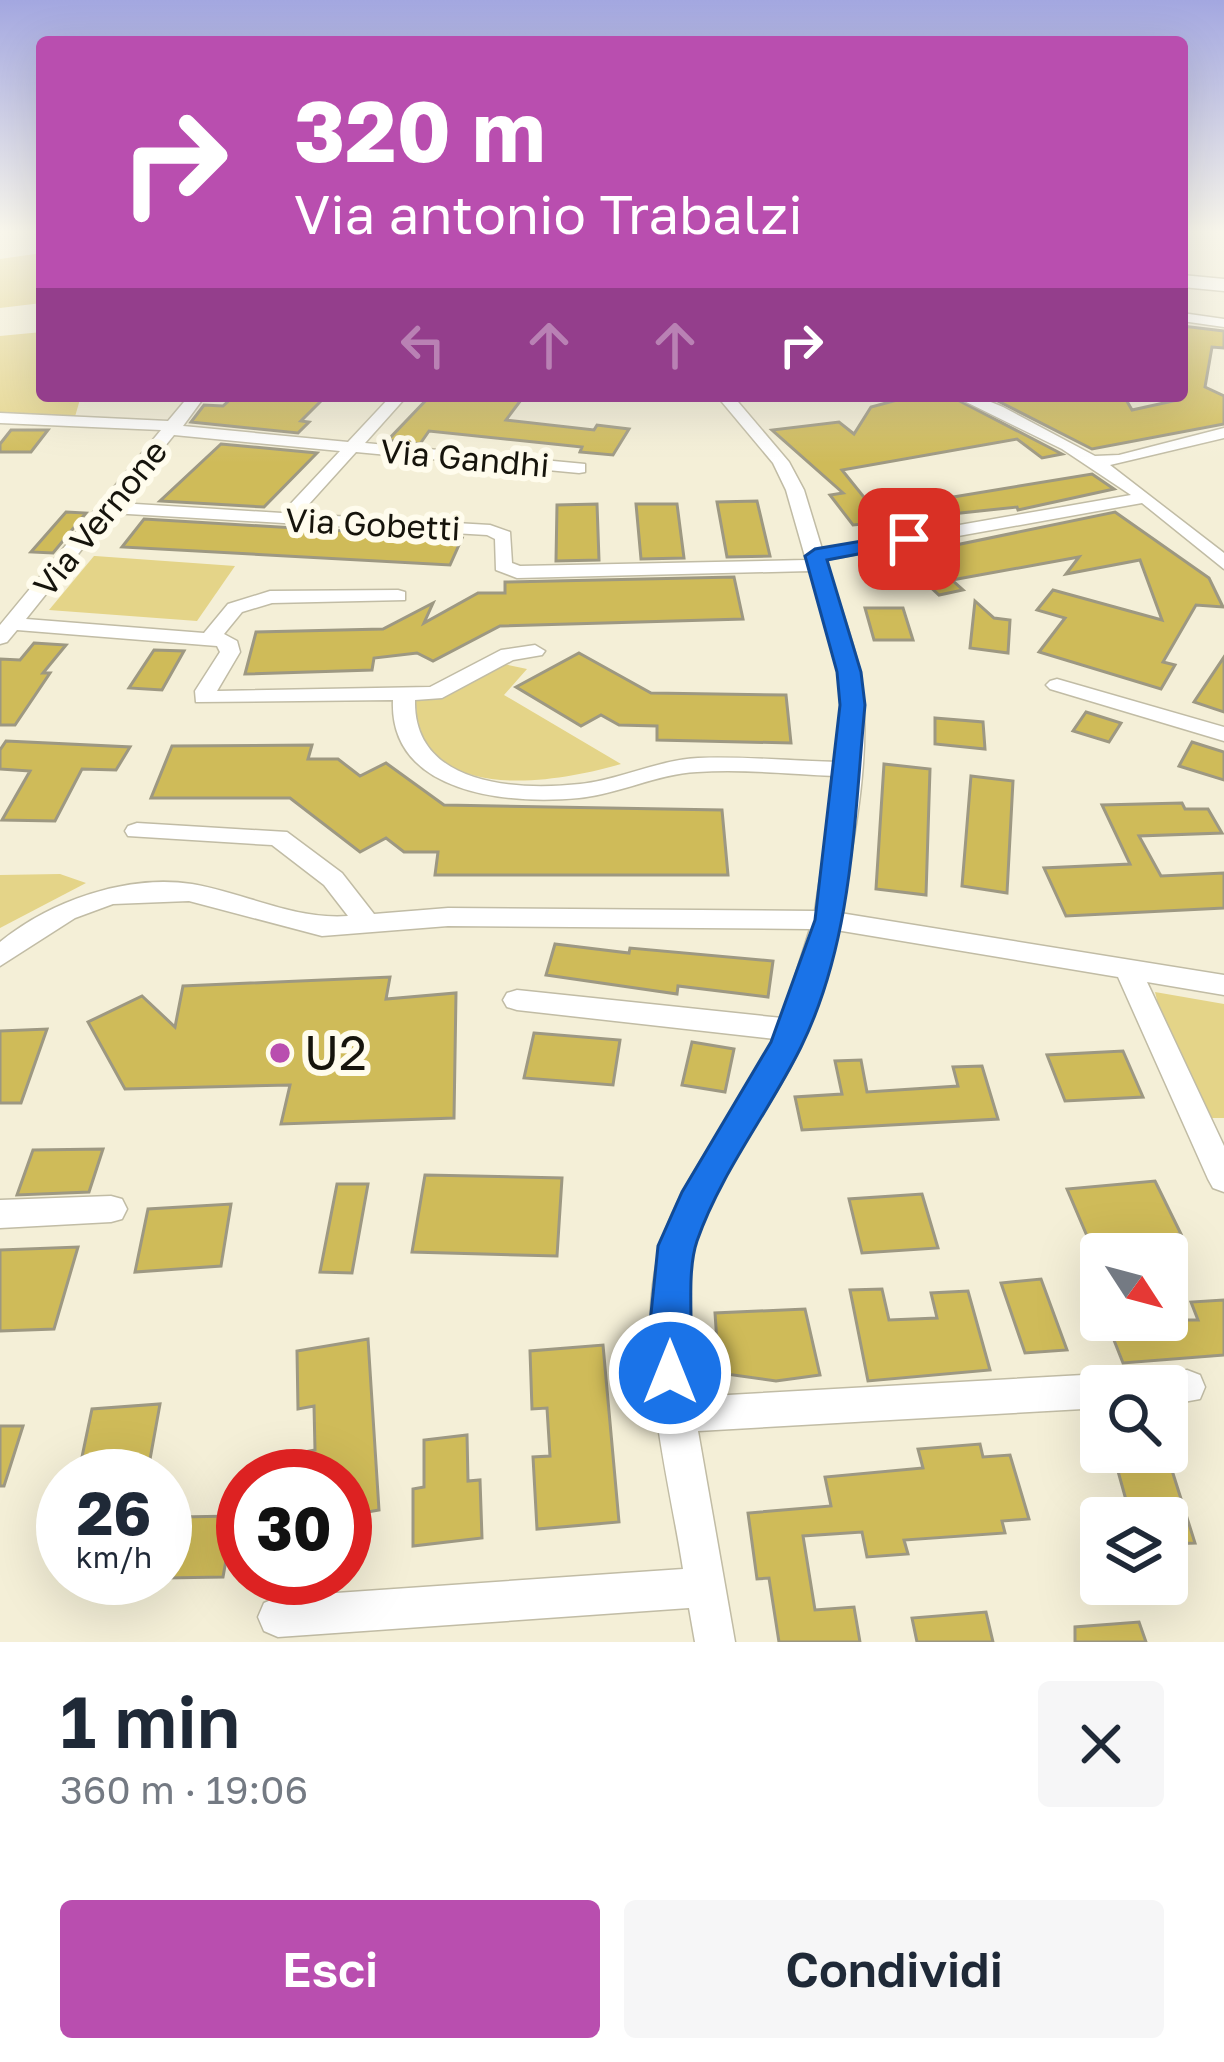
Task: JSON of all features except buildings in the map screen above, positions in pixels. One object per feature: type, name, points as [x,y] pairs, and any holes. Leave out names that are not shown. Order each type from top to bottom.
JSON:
[{"type":"street","points":[[1188,318],[1224,323]]},
{"type":"street","name":"Via Vernone","points":[[9,621],[193,402]]},
{"type":"street","name":"Via Gandhi","points":[[286,520],[393,402]]},
{"type":"street","points":[[715,1642],[676,1415],[668,1333],[676,1246],[695,1202],[753,1109],[792,1030],[830,920],[848,769],[849,672],[795,490],[781,462],[730,402]]},
{"type":"street","points":[[977,402],[1022,420],[1091,461],[1224,563]]},
{"type":"street","name":"Via Gandhi","points":[[0,418],[174,428],[579,468]]},
{"type":"street","points":[[1091,461],[1119,460],[1224,433]]},
{"type":"street","points":[[817,560],[1143,498]]},
{"type":"street","name":"Via Gobetti","points":[[107,508],[500,532],[504,536],[502,566],[517,572],[817,560]]},
{"type":"street","points":[[210,638],[235,608],[270,597],[398,596]]},
{"type":"street","points":[[9,621],[210,638],[230,645],[204,697],[434,693],[508,654],[535,651]]},
{"type":"street","points":[[1057,685],[1224,734]]},
{"type":"street","points":[[404,694],[403,725],[422,758],[452,778],[497,791],[580,791],[694,765],[848,769]]},
{"type":"street","points":[[137,831],[278,837],[333,879],[368,924]]},
{"type":"street","points":[[0,957],[66,913],[111,896],[189,892],[322,927],[448,917],[830,920],[1224,985]]},
{"type":"street","points":[[1127,968],[1212,1132],[1224,1179]]},
{"type":"street","points":[[517,1000],[792,1030]]},
{"type":"street","points":[[0,1214],[111,1209]]},
{"type":"street","points":[[676,1415],[1080,1392]]},
{"type":"street","points":[[278,1617],[707,1587]]},
{"type":"shaded area","points":[[36,333],[36,402],[79,402],[74,420],[0,414],[0,336]]},
{"type":"shaded area","points":[[94,556],[235,566],[197,621],[49,610]]},
{"type":"shaded area","points":[[499,663],[527,669],[504,695],[621,764],[560,777],[493,779],[462,772],[438,757],[422,733],[416,699]]},
{"type":"shaded area","points":[[60,874],[86,883],[0,928],[0,875]]},
{"type":"shaded area","points":[[1155,992],[1224,1004],[1224,1118],[1208,1118],[1162,1020]]},
{"type":"place","name":"U2","points":[[280,1053]]},
{"type":"route","points":[[670,1373],[668,1333],[676,1246],[695,1202],[753,1109],[787,1043],[830,920],[852,705],[849,672],[815,556],[909,539]]}]
